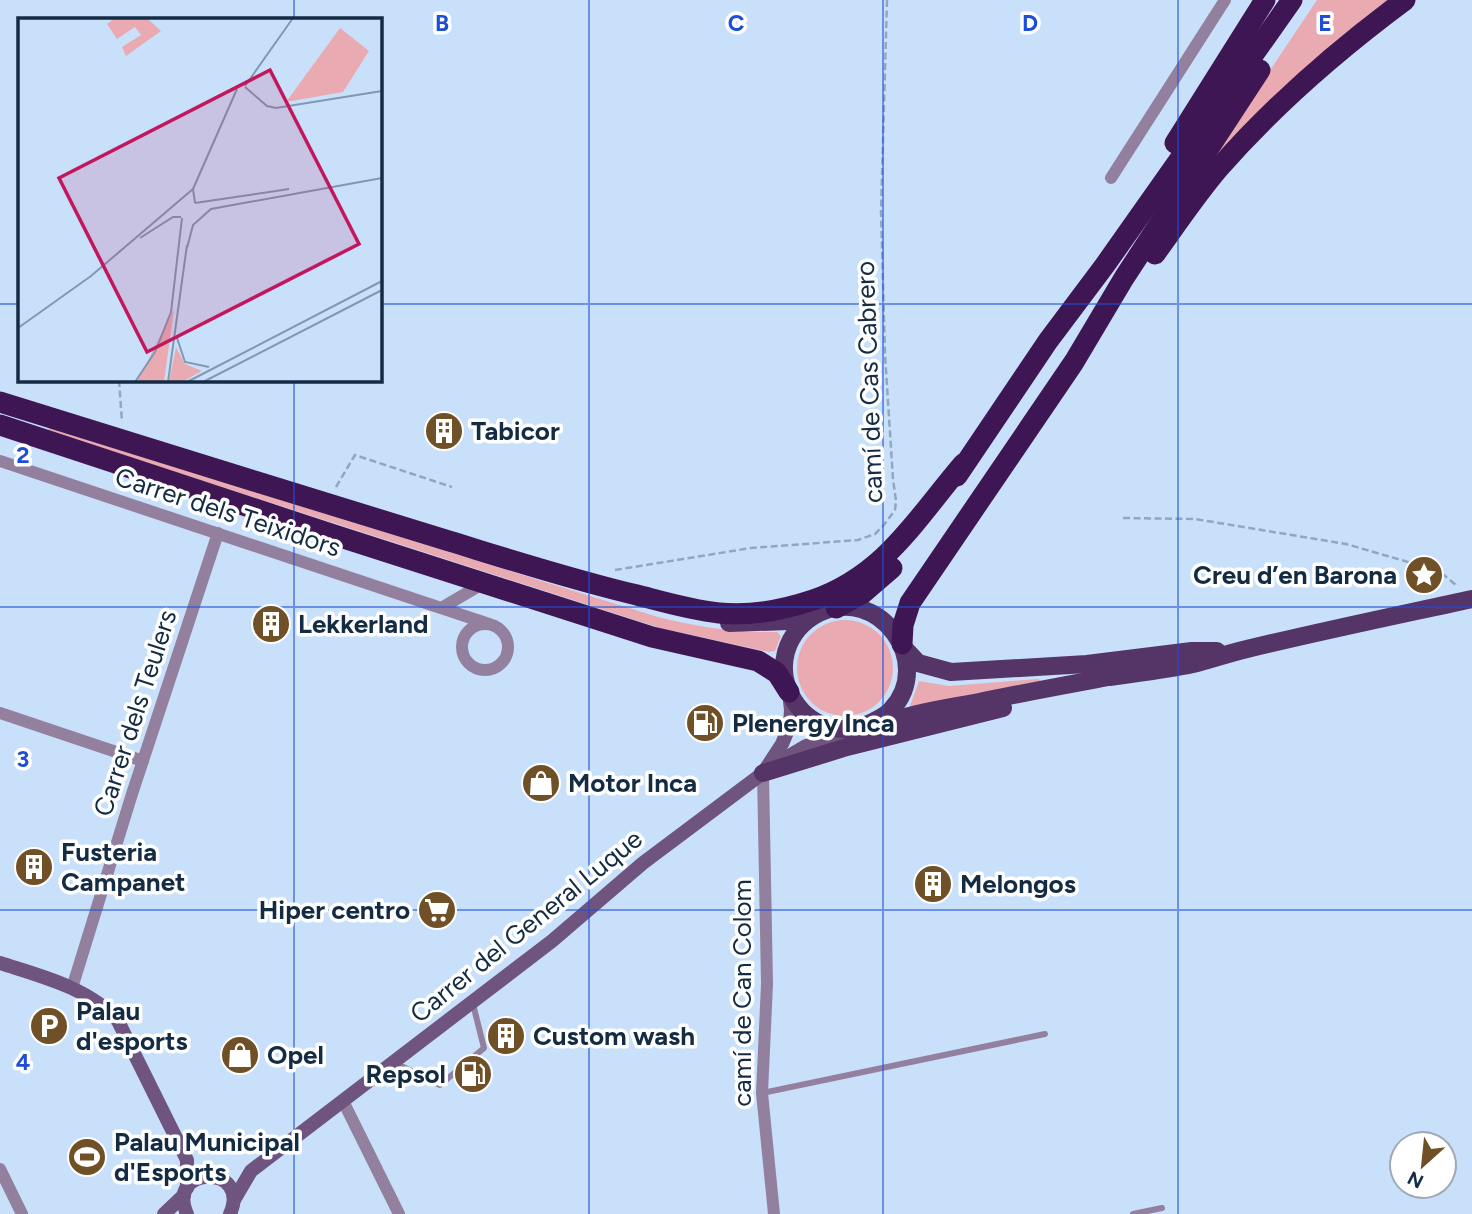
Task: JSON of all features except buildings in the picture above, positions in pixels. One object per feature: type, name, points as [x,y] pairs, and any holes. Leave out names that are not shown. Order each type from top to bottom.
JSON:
[{"type":"highway","points":[[0,402],[589,583],[680,606],[720,613],[756,613],[813,600],[866,572],[888,554],[963,464],[1048,341],[1265,0]]},
{"type":"highway","points":[[1048,341],[1105,265],[1292,0]]},
{"type":"highway","points":[[1074,362],[1096,322],[1307,0]]},
{"type":"highway","points":[[902,644],[903,625],[910,603],[1074,362],[1102,328],[1206,184],[1261,124],[1350,43],[1405,0]]},
{"type":"highway","points":[[0,425],[652,637],[758,662],[777,673],[789,692]]},
{"type":"highway","points":[[827,610],[863,593],[905,554],[942,502],[963,464]]},
{"type":"main road","points":[[589,583],[653,607],[706,621],[760,624],[788,621],[827,610],[861,609],[878,616],[892,628],[918,663],[951,672],[1087,664],[1192,651],[1238,651]]},
{"type":"main road","points":[[763,773],[806,746],[859,728],[1026,692],[1194,663],[1467,600]]},
{"type":"main road","points":[[827,610],[798,628],[789,643],[784,668],[789,692],[803,712],[817,723],[832,728],[859,728],[884,716],[901,694],[907,668],[902,644]]},
{"type":"main road","points":[[763,773],[847,747],[1008,707],[1164,676],[1194,663]]},
{"type":"main road","name":"Carrer del General Luque","points":[[233,1209],[251,1171],[552,941],[661,849],[763,773],[782,744],[790,724],[789,692]]},
{"type":"main road","points":[[0,963],[72,988],[109,1010],[118,1021],[187,1160],[184,1202],[187,1214]]},
{"type":"main road","points":[[187,1160],[228,1185],[233,1209]]},
{"type":"main road","name":"Carrer del General Luque","points":[[212,1176],[251,1171]]},
{"type":"main road","points":[[164,1214],[196,1179],[212,1176]]},
{"type":"street","points":[[1111,178],[1225,0]]},
{"type":"street","name":"Carrer dels Teixidors","points":[[0,461],[489,624]]},
{"type":"street","name":"Carrer dels Teulers","points":[[72,988],[218,533]]},
{"type":"street","points":[[462,644],[464,637],[474,626],[489,624],[502,631],[508,645],[504,660],[491,669],[475,668],[465,658],[462,644],[459,625],[450,611],[443,607],[484,583]]},
{"type":"street","points":[[0,713],[143,761]]},
{"type":"street","name":"camí de Can Colom","points":[[763,773],[767,984],[762,1093],[774,1214]]},
{"type":"street","points":[[343,1101],[399,1214]]},
{"type":"street","points":[[0,1169],[22,1214]]},
{"type":"lane","points":[[393,1062],[440,1085],[484,1048],[472,1002]]},
{"type":"lane","points":[[762,1093],[1045,1034]]},
{"type":"lane","points":[[1133,1214],[1162,1208]]},
{"type":"path","name":"camí de Cas Cabrero","points":[[608,572],[751,548],[858,540],[875,534],[895,510],[884,355],[881,211],[887,0]]},
{"type":"path","points":[[119,382],[123,440]]},
{"type":"path","points":[[326,503],[355,455],[452,487]]},
{"type":"path","points":[[1123,518],[1195,519],[1346,544],[1440,571],[1451,579],[1467,600]]},
{"type":"shaded area","points":[[1317,0],[1391,0],[1206,166]]},
{"type":"shaded area","points":[[49,428],[658,617],[717,629],[777,632],[781,636],[775,651],[769,652],[660,628],[48,431]]},
{"type":"shaded area","points":[[845,620],[863,624],[879,634],[889,650],[893,668],[889,686],[879,702],[863,712],[845,716],[827,712],[811,702],[801,686],[797,668],[801,650],[811,634],[827,624]]},
{"type":"shaded area","points":[[1038,679],[1041,681],[910,706],[919,681],[949,686]]},
{"type":"place","name":"Tabicor","points":[[444,431]]},
{"type":"place","name":"Creu d’en Barona","points":[[1424,575]]},
{"type":"place","name":"Lekkerland","points":[[271,624]]},
{"type":"place","name":"Plenergy Inca","points":[[705,723]]},
{"type":"place","name":"Motor Inca","points":[[541,783]]},
{"type":"place","name":"Fusteria Campanet","points":[[34,867]]},
{"type":"place","name":"Melongos","points":[[933,884]]},
{"type":"place","name":"Hiper centro","points":[[437,910]]},
{"type":"place","name":"Palau d'esports","points":[[49,1026]]},
{"type":"place","name":"Custom wash","points":[[506,1036]]},
{"type":"place","name":"Opel","points":[[240,1055]]},
{"type":"place","name":"Repsol","points":[[473,1074]]},
{"type":"place","name":"Palau Municipal d'Esports","points":[[87,1157]]}]
